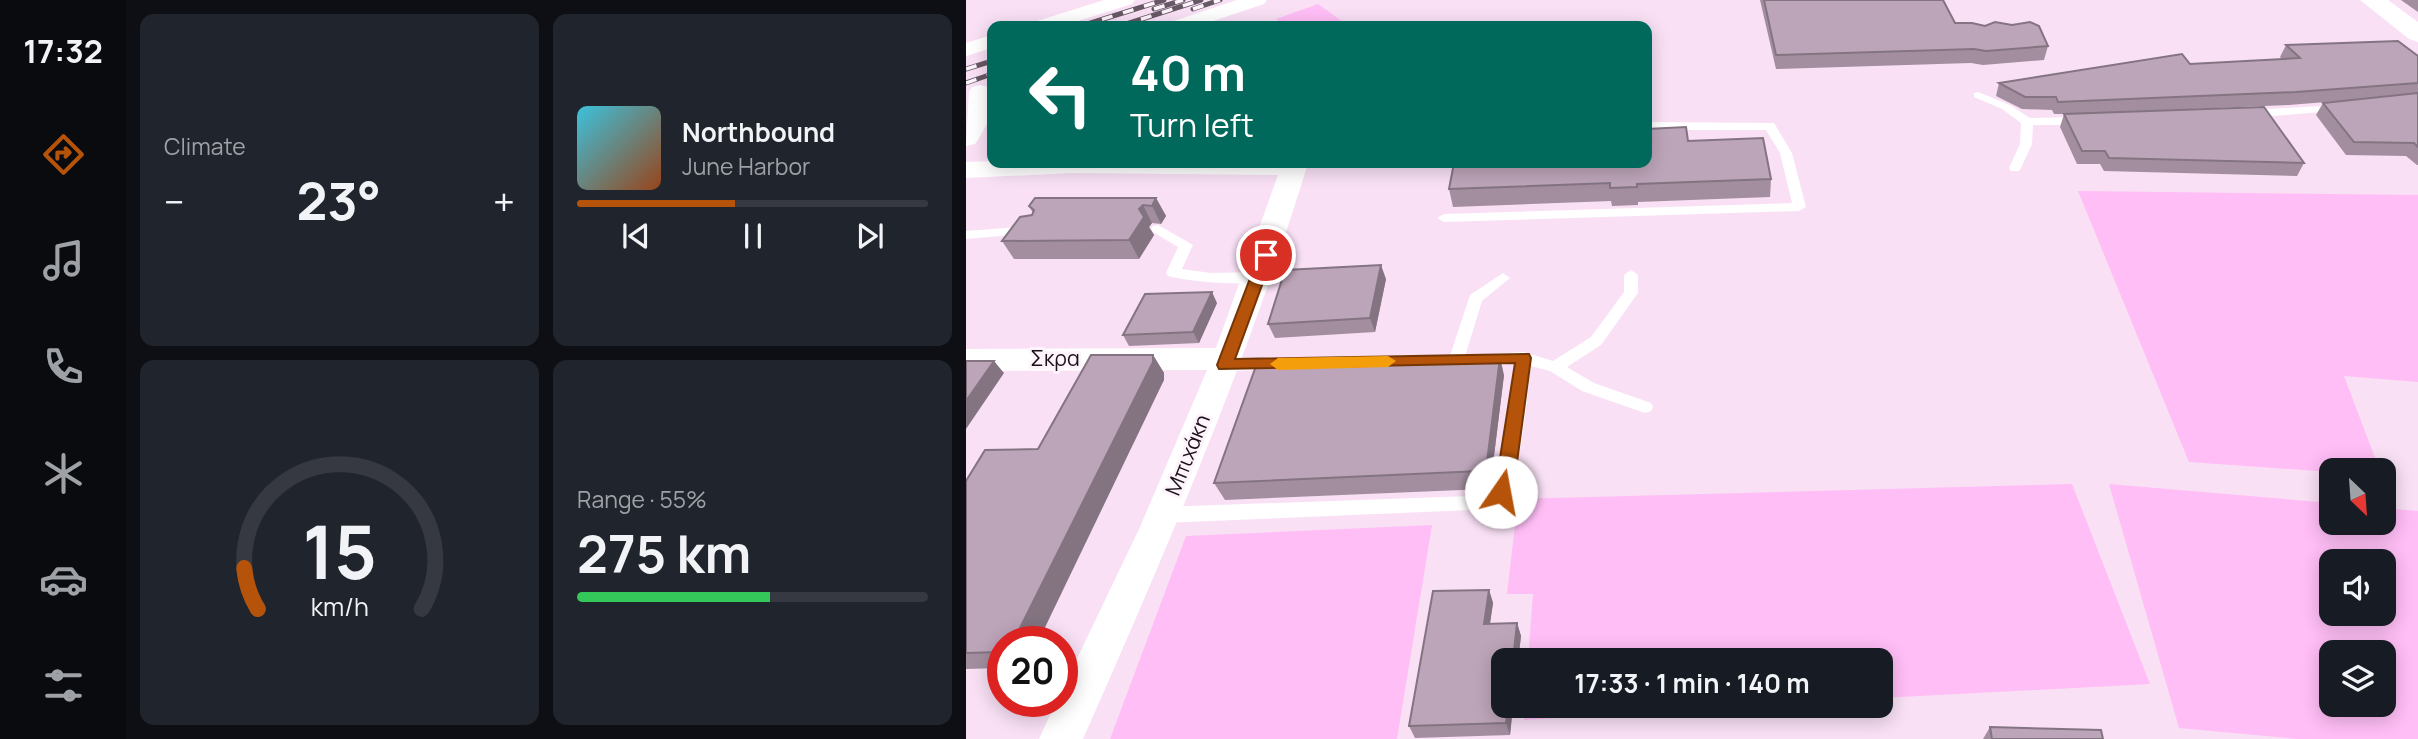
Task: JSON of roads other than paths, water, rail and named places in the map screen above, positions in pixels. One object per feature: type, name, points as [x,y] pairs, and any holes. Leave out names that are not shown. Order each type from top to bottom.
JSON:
[{"type":"street","points":[[1055,21],[1104,3],[1125,0]]},
{"type":"street","points":[[2372,0],[2418,34]]},
{"type":"street","points":[[1192,21],[1250,1],[1250,21]]},
{"type":"street","points":[[966,50],[987,43]]},
{"type":"street","points":[[966,139],[980,114],[979,92]]},
{"type":"street","points":[[966,170],[1009,168]]},
{"type":"street","name":"Μπιχάκη","points":[[1061,739],[1163,514],[1226,362],[1259,277],[1293,168]]},
{"type":"street","name":"Σκρα","points":[[966,360],[1226,362]]},
{"type":"lane","points":[[1978,95],[2006,107],[2027,122],[2089,121]]},
{"type":"lane","points":[[2240,114],[2356,107]]},
{"type":"lane","points":[[2015,168],[2026,144],[2027,122]]},
{"type":"lane","points":[[1444,218],[1799,207],[1786,153],[1770,126],[1652,126]]},
{"type":"lane","points":[[966,234],[1036,229]]},
{"type":"lane","points":[[1158,229],[1186,244],[1172,273],[1211,278],[1259,277]]},
{"type":"lane","points":[[1555,367],[1596,341],[1631,293],[1631,275]]},
{"type":"lane","points":[[1503,278],[1475,299],[1451,359],[1524,358],[1555,367],[1588,387],[1645,407]]},
{"type":"lane","points":[[1163,514],[1471,503],[1493,499],[1501,492],[1506,477],[1524,358]]},
{"type":"lane","points":[[1226,362],[1420,360]]},
{"type":"railway","points":[[1097,21],[1164,0]]},
{"type":"railway","points":[[1154,9],[1183,0]]},
{"type":"railway","points":[[1136,21],[1201,0]]},
{"type":"railway","points":[[1193,9],[1220,0]]},
{"type":"railway","points":[[966,69],[987,63]]},
{"type":"railway","points":[[966,83],[987,76]]}]
